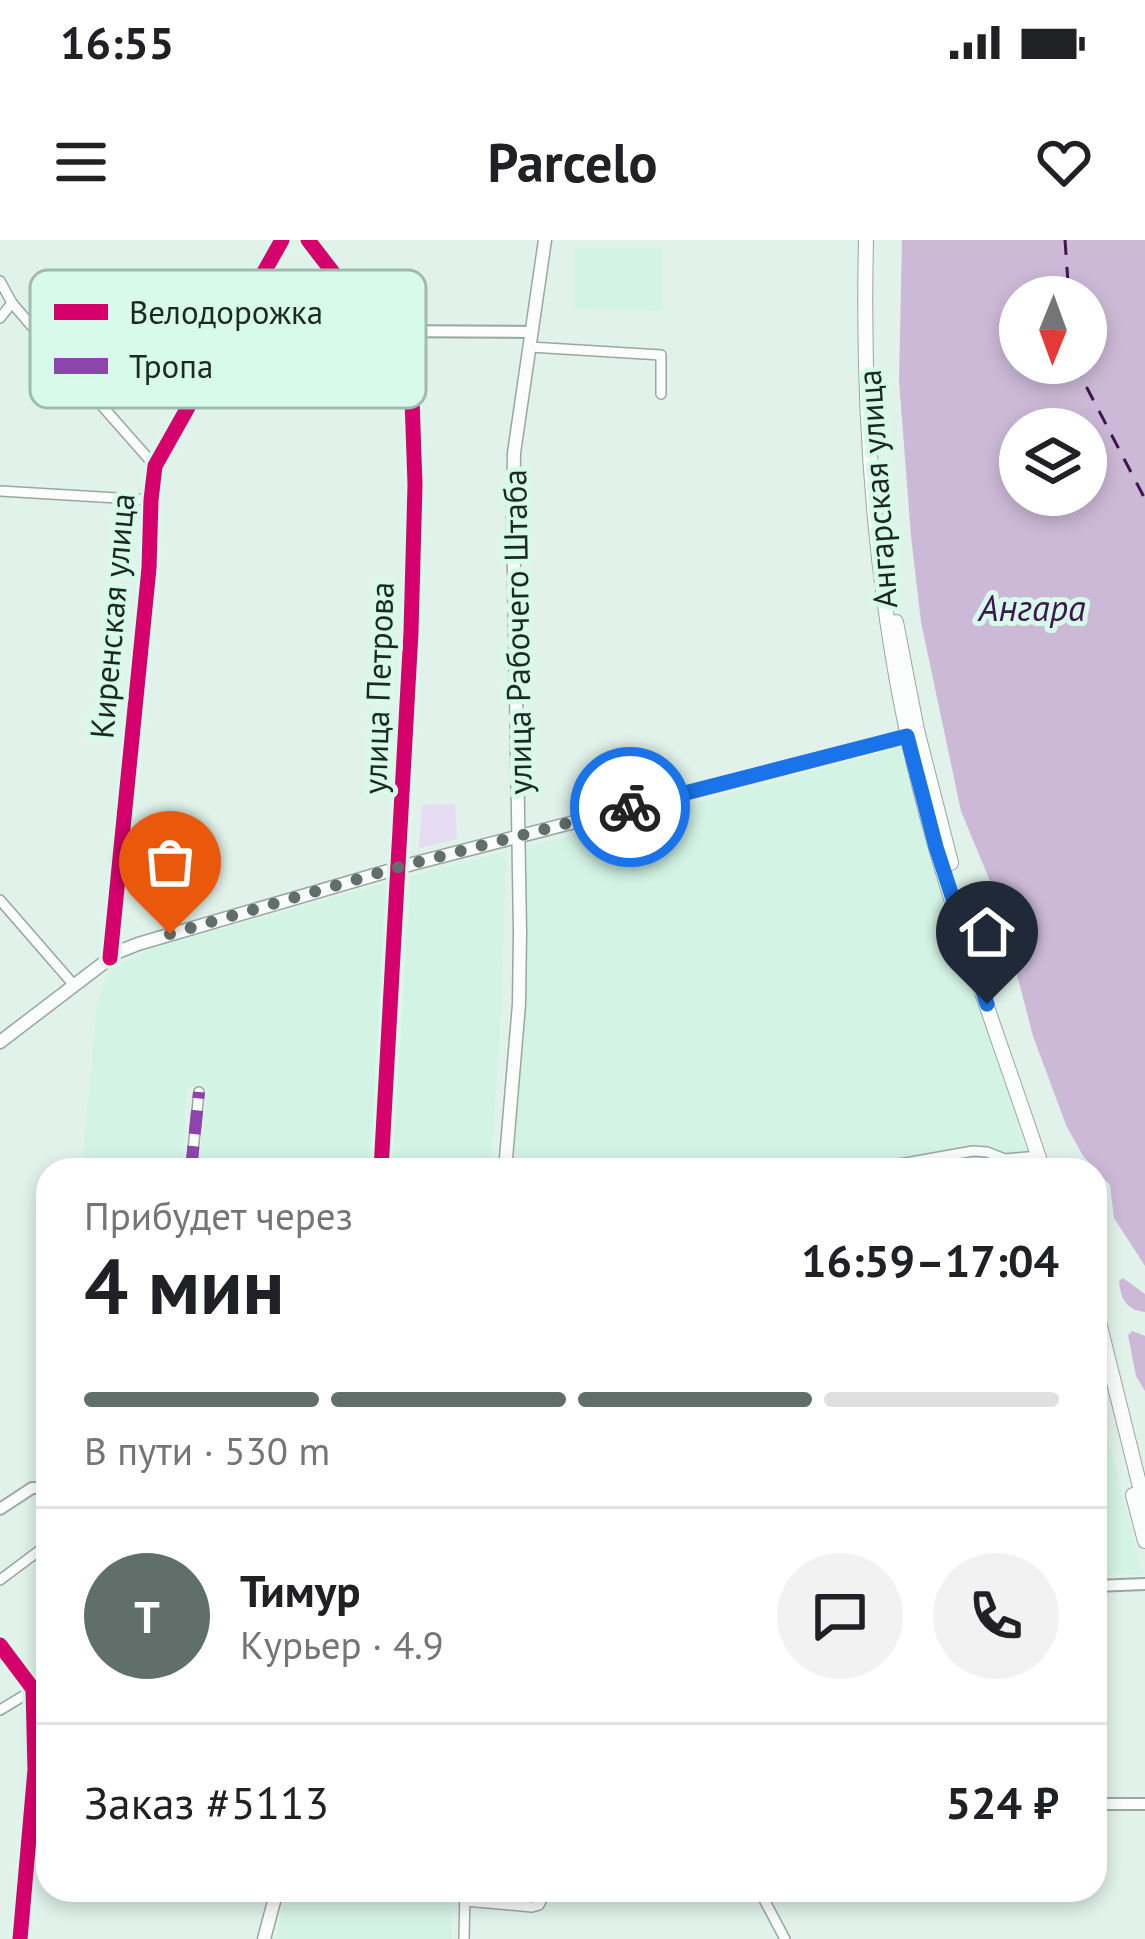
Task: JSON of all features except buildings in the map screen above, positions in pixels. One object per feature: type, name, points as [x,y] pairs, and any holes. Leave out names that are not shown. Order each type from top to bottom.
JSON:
[{"type":"main road","name":"улица Рабочего Штаба","points":[[506,1158],[518,1004],[520,837],[514,453],[545,240]]},
{"type":"main road","name":"Ангарская улица","points":[[871,240],[867,380],[874,506],[888,629],[949,887],[1042,1158]]},
{"type":"main road","points":[[0,1042],[73,984],[138,944],[399,867],[912,733]]},
{"type":"main road","points":[[1107,1354],[1145,1507]]},
{"type":"main road","points":[[1107,1392],[1145,1541]]},
{"type":"main road","points":[[264,1939],[274,1902]]},
{"type":"street","name":"Киренская улица","points":[[265,270],[282,240]]},
{"type":"street","name":"улица Петрова","points":[[308,240],[331,270]]},
{"type":"street","points":[[0,281],[30,324]]},
{"type":"street","points":[[0,318],[12,303]]},
{"type":"street","points":[[426,334],[661,355],[661,394]]},
{"type":"street","points":[[104,408],[155,466]]},
{"type":"street","name":"Киренская улица","points":[[110,958],[155,466],[188,408]]},
{"type":"street","name":"улица Петрова","points":[[382,1158],[412,588],[416,484],[413,408]]},
{"type":"street","points":[[0,491],[151,500]]},
{"type":"street","points":[[0,900],[73,984]]},
{"type":"street","points":[[192,1158],[199,1092]]},
{"type":"street","points":[[934,1158],[973,1151],[1002,1158]]},
{"type":"street","points":[[0,1509],[36,1489]]},
{"type":"street","points":[[0,1580],[36,1553]]},
{"type":"street","points":[[1107,1586],[1145,1584]]},
{"type":"street","points":[[0,1645],[33,1689],[35,1770],[20,1939]]},
{"type":"street","points":[[0,1710],[36,1688]]},
{"type":"street","points":[[1107,1804],[1145,1804]]},
{"type":"street","points":[[464,1939],[465,1902]]},
{"type":"street","points":[[504,1902],[532,1907],[541,1902]]},
{"type":"street","points":[[765,1902],[785,1939]]},
{"type":"shaded area","points":[[574,248],[662,248],[662,310],[574,309]]},
{"type":"shaded area","points":[[904,747],[945,901],[1029,1158],[514,1158],[524,1003],[527,847]]},
{"type":"shaded area","points":[[455,804],[457,839],[419,848],[422,805]]},
{"type":"shaded area","points":[[506,852],[492,1158],[393,1158],[411,876]]},
{"type":"shaded area","points":[[389,882],[372,1158],[200,1158],[207,1088],[201,1083],[187,1089],[183,1158],[82,1158],[97,1006],[107,972],[147,950]]},
{"type":"shaded area","points":[[1107,1435],[1142,1574],[1107,1575]]},
{"type":"shaded area","points":[[285,1902],[453,1902],[452,1939],[275,1939]]},
{"type":"water","name":"Ангара","points":[[902,240],[1145,240],[1145,1266],[1114,1218],[1107,1158],[1083,1156],[1066,1125],[1033,1036],[997,898],[961,811],[921,622],[899,381]]},
{"type":"water","points":[[1123,1278],[1145,1294],[1145,1312],[1126,1302],[1119,1281]]},
{"type":"water","points":[[1132,1331],[1145,1336],[1145,1391],[1136,1376],[1128,1335]]},
{"type":"ferry route","points":[[1065,240],[1068,276]]},
{"type":"ferry route","points":[[1085,384],[1145,499]]},
{"type":"marked path","points":[[192,1158],[199,1092]]},
{"type":"cycle path","points":[[265,270],[282,240]]},
{"type":"cycle path","points":[[308,240],[331,270]]},
{"type":"cycle path","points":[[110,958],[155,466],[188,408]]},
{"type":"cycle path","points":[[382,1158],[411,632],[412,408]]},
{"type":"cycle path","points":[[0,1645],[33,1689],[35,1770],[20,1939]]},
{"type":"way so far","points":[[170,934],[399,867],[630,807]]},
{"type":"route","points":[[630,807],[907,736],[936,847],[987,1004]]}]
